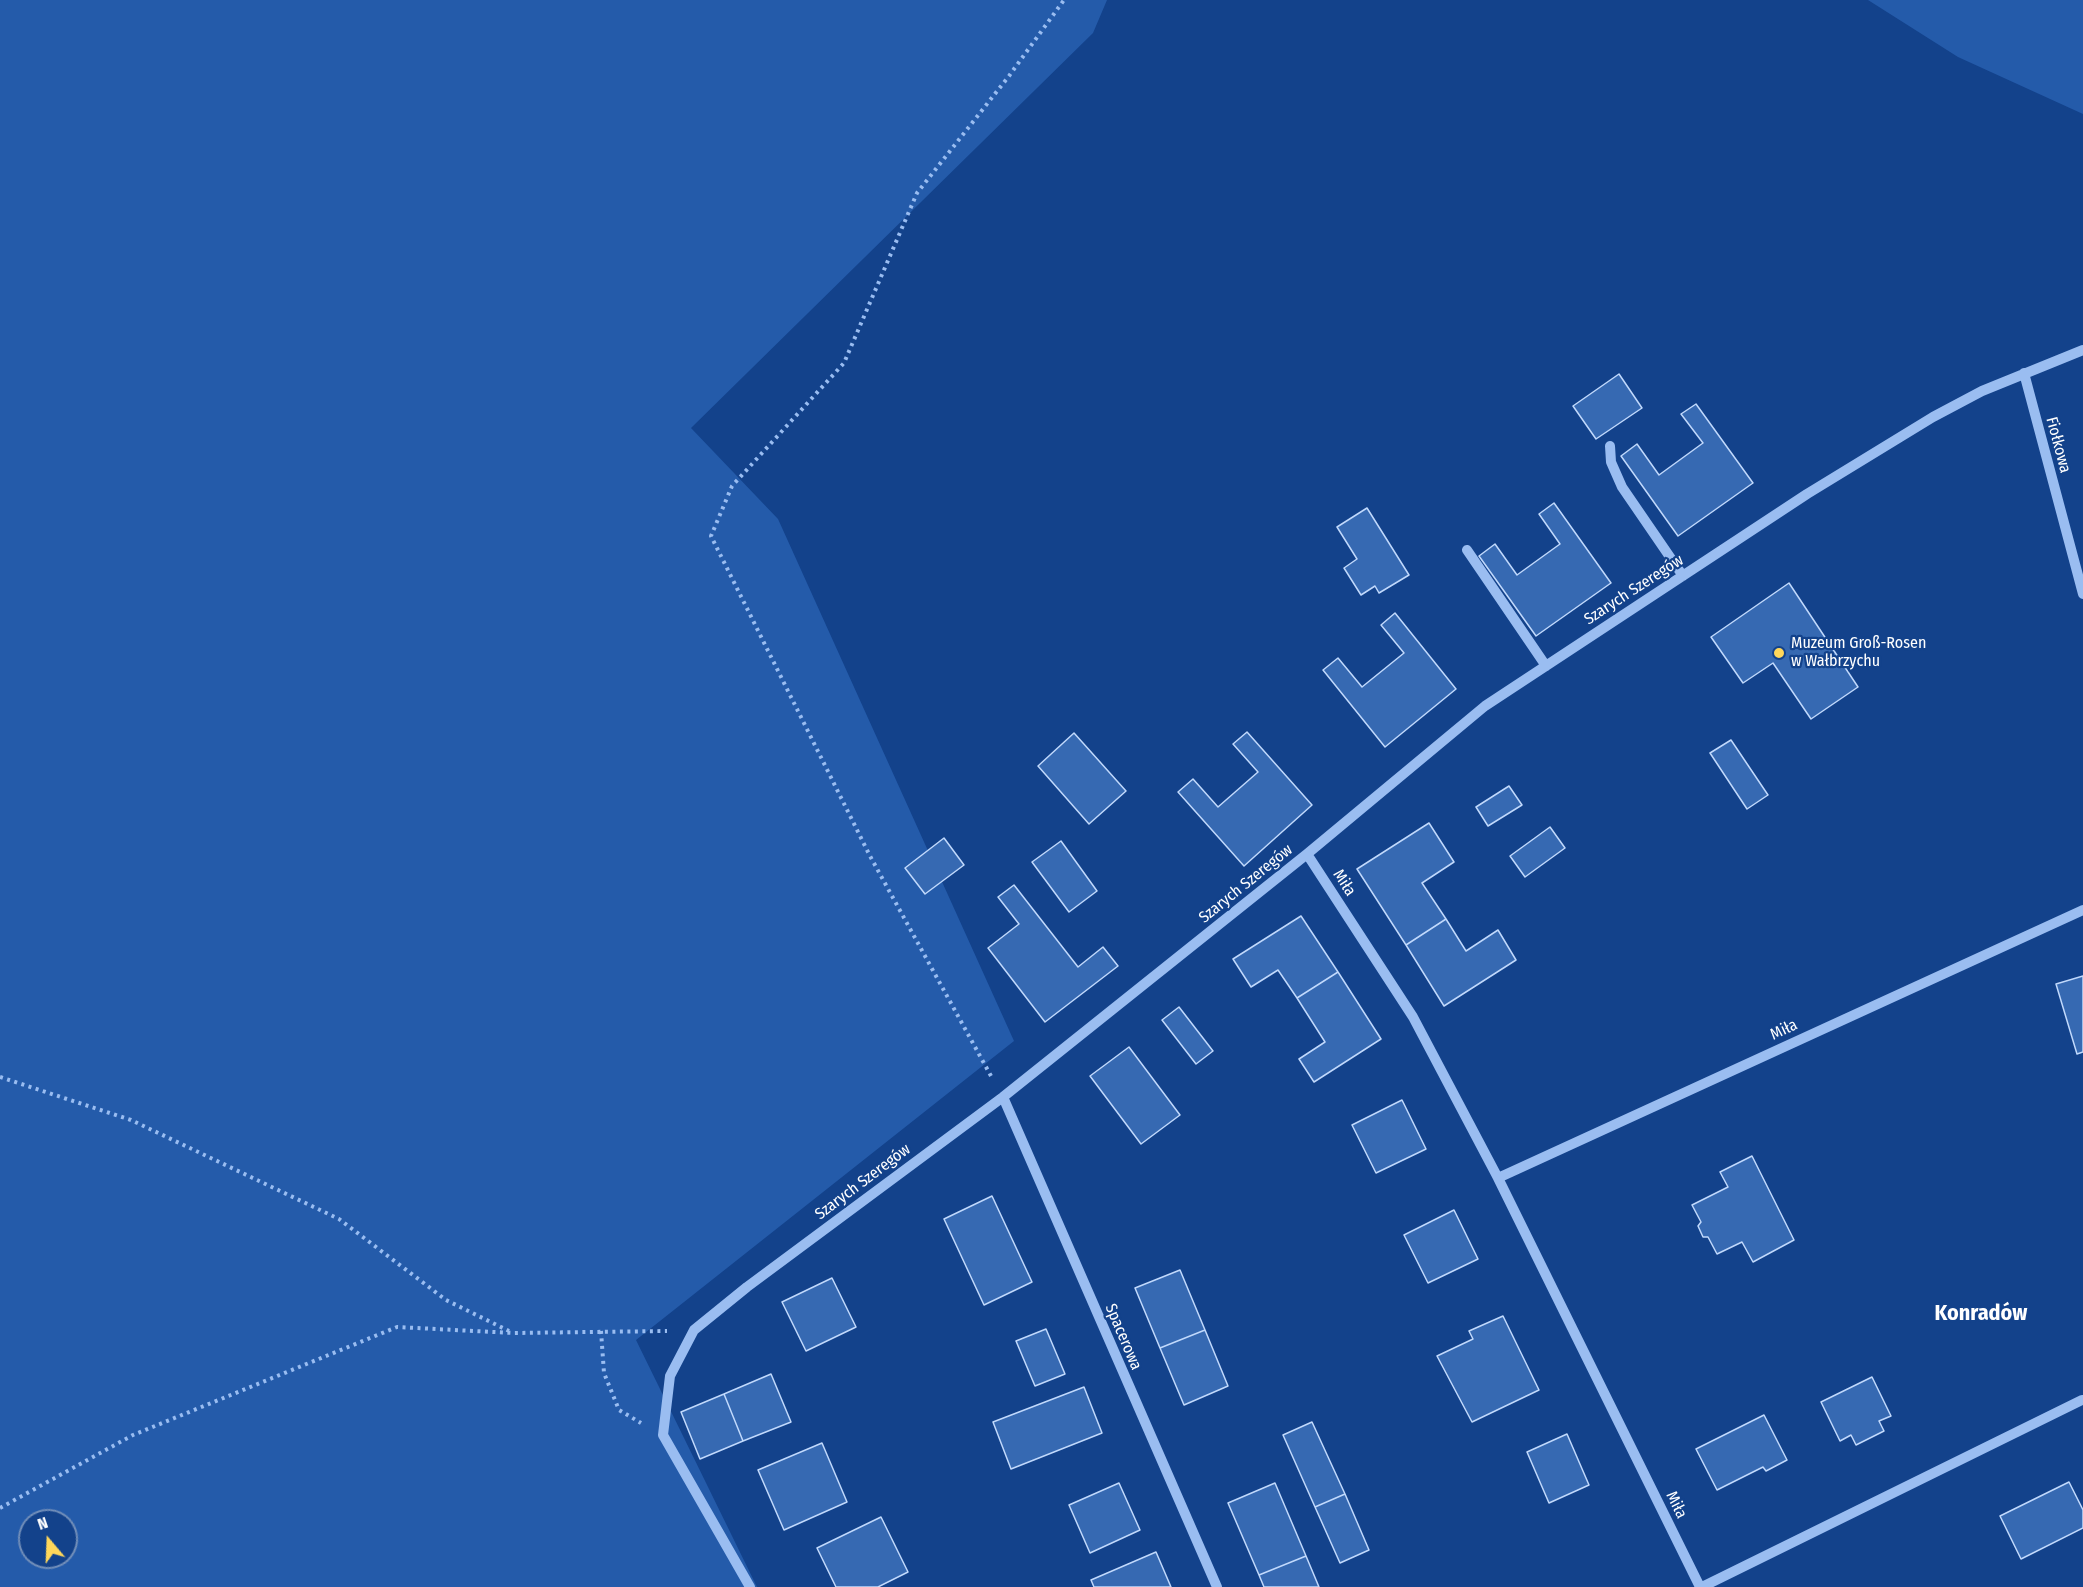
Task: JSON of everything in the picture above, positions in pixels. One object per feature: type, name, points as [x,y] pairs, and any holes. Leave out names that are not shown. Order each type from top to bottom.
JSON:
[{"type":"street","name":"Szarych Szeregów","points":[[663,1436],[670,1376],[694,1330],[747,1287],[1003,1097],[1307,854],[1485,706],[1807,494],[1933,417],[2024,373],[2083,350]]},
{"type":"street","name":"Fiołkowa","points":[[2024,373],[2083,594]]},
{"type":"street","points":[[1610,446],[1611,462],[1622,487],[1683,576]]},
{"type":"street","points":[[1467,550],[1546,666]]},
{"type":"street","name":"Miła","points":[[1307,854],[1413,1017],[1498,1178],[1701,1587],[2082,1400]]},
{"type":"street","name":"Miła","points":[[1498,1178],[2083,910]]},
{"type":"street","name":"Spacerowa","points":[[1003,1097],[1217,1587]]},
{"type":"street","points":[[663,1436],[750,1587]]},
{"type":"path","points":[[1003,1097],[870,856],[711,536],[732,486],[844,363],[917,193],[1009,76],[1064,0]]},
{"type":"path","points":[[0,1077],[131,1120],[339,1219],[446,1300],[513,1333]]},
{"type":"path","points":[[0,1508],[133,1435],[397,1327],[513,1333],[694,1330]]},
{"type":"path","points":[[602,1331],[604,1373],[619,1410],[663,1436]]},
{"type":"shaded area","points":[[0,0],[1107,0],[1093,33],[691,428],[778,519],[1014,1041],[636,1340],[757,1587],[0,1587]]},
{"type":"shaded area","points":[[1868,0],[2083,0],[2083,114],[1958,57]]},
{"type":"building","points":[[1619,374],[1642,408],[1596,439],[1573,406]]},
{"type":"building","points":[[1696,404],[1753,483],[1678,536],[1621,456],[1637,444],[1659,475],[1703,443],[1681,414]]},
{"type":"building","points":[[1554,503],[1611,583],[1536,636],[1479,556],[1495,544],[1517,575],[1560,544],[1539,514]]},
{"type":"building","points":[[1367,508],[1409,575],[1379,593],[1375,586],[1361,595],[1344,568],[1357,559],[1337,527]]},
{"type":"building","name":"Muzeum Groß-Rosen w Wałbrzychu","points":[[1789,583],[1858,687],[1811,719],[1773,663],[1743,683],[1711,637]]},
{"type":"building","points":[[1395,613],[1456,689],[1385,747],[1323,670],[1338,658],[1362,687],[1404,653],[1381,625]]},
{"type":"building","points":[[1247,732],[1312,805],[1244,866],[1178,792],[1193,779],[1218,807],[1258,772],[1233,744]]},
{"type":"building","points":[[1074,733],[1126,791],[1089,824],[1038,766]]},
{"type":"building","points":[[1731,740],[1768,795],[1747,809],[1710,753]]},
{"type":"building","points":[[1509,786],[1522,805],[1488,826],[1476,807]]},
{"type":"building","points":[[1429,823],[1454,862],[1422,883],[1446,919],[1406,945],[1357,869]]},
{"type":"building","points":[[1550,827],[1565,848],[1525,877],[1510,856]]},
{"type":"building","points":[[944,838],[964,865],[925,894],[905,868]]},
{"type":"building","points":[[1061,841],[1097,891],[1069,912],[1032,862]]},
{"type":"building","points":[[1014,885],[1078,967],[1103,947],[1118,966],[1045,1022],[988,948],[1019,924],[998,897]]},
{"type":"building","points":[[1301,916],[1338,972],[1297,998],[1278,970],[1251,987],[1233,959]]},
{"type":"building","points":[[1446,919],[1466,951],[1498,930],[1516,960],[1444,1006],[1406,945]]},
{"type":"building","points":[[1338,972],[1381,1039],[1314,1082],[1299,1059],[1325,1042],[1297,998]]},
{"type":"building","points":[[2083,976],[2083,1052],[2077,1054],[2056,984]]},
{"type":"building","points":[[1179,1007],[1213,1051],[1196,1064],[1162,1020]]},
{"type":"building","points":[[1129,1047],[1180,1115],[1141,1144],[1090,1076]]},
{"type":"building","points":[[1402,1100],[1426,1149],[1376,1173],[1352,1125]]},
{"type":"building","points":[[1752,1156],[1794,1240],[1753,1262],[1742,1242],[1717,1254],[1708,1237],[1703,1237],[1698,1226],[1701,1222],[1692,1205],[1728,1187],[1720,1172]]},
{"type":"building","points":[[992,1196],[1032,1282],[984,1305],[944,1219]]},
{"type":"building","points":[[1454,1210],[1478,1259],[1428,1283],[1404,1235]]},
{"type":"building","points":[[1180,1270],[1205,1330],[1160,1348],[1135,1288]]},
{"type":"building","points":[[832,1278],[856,1327],[806,1351],[782,1302]]},
{"type":"building","points":[[1503,1316],[1539,1390],[1472,1422],[1437,1356],[1473,1339],[1469,1331]]},
{"type":"building","points":[[1046,1329],[1065,1374],[1035,1386],[1016,1341]]},
{"type":"building","points":[[1205,1330],[1228,1386],[1184,1405],[1160,1348]]},
{"type":"building","points":[[771,1374],[791,1422],[743,1441],[724,1394]]},
{"type":"building","points":[[1872,1377],[1891,1416],[1879,1421],[1884,1431],[1856,1445],[1851,1435],[1840,1441],[1821,1402]]},
{"type":"building","points":[[1084,1387],[1102,1433],[1011,1469],[993,1422]]},
{"type":"building","points":[[724,1394],[743,1441],[700,1459],[681,1412]]},
{"type":"building","points":[[1764,1415],[1787,1460],[1766,1471],[1763,1467],[1717,1490],[1696,1449]]},
{"type":"building","points":[[1312,1422],[1345,1494],[1315,1507],[1283,1435]]},
{"type":"building","points":[[1567,1434],[1589,1485],[1549,1503],[1527,1452]]},
{"type":"building","points":[[822,1443],[847,1502],[784,1530],[758,1470]]},
{"type":"building","points":[[2069,1482],[2083,1510],[2083,1528],[2021,1559],[2000,1516]]},
{"type":"building","points":[[1119,1483],[1140,1530],[1090,1553],[1069,1505]]},
{"type":"building","points":[[1275,1483],[1306,1556],[1259,1575],[1228,1503]]},
{"type":"building","points":[[1345,1494],[1369,1550],[1340,1563],[1315,1507]]},
{"type":"building","points":[[881,1517],[908,1572],[878,1587],[836,1587],[817,1548]]},
{"type":"building","points":[[1156,1552],[1171,1587],[1094,1587],[1091,1580]]},
{"type":"building","points":[[1306,1556],[1319,1587],[1264,1587],[1259,1575]]},
{"type":"place","name":"Muzeum Groß-Rosen w Wałbrzychu","points":[[1779,653]]},
{"type":"district","name":"Konradów","points":[[1981,1314]]}]
